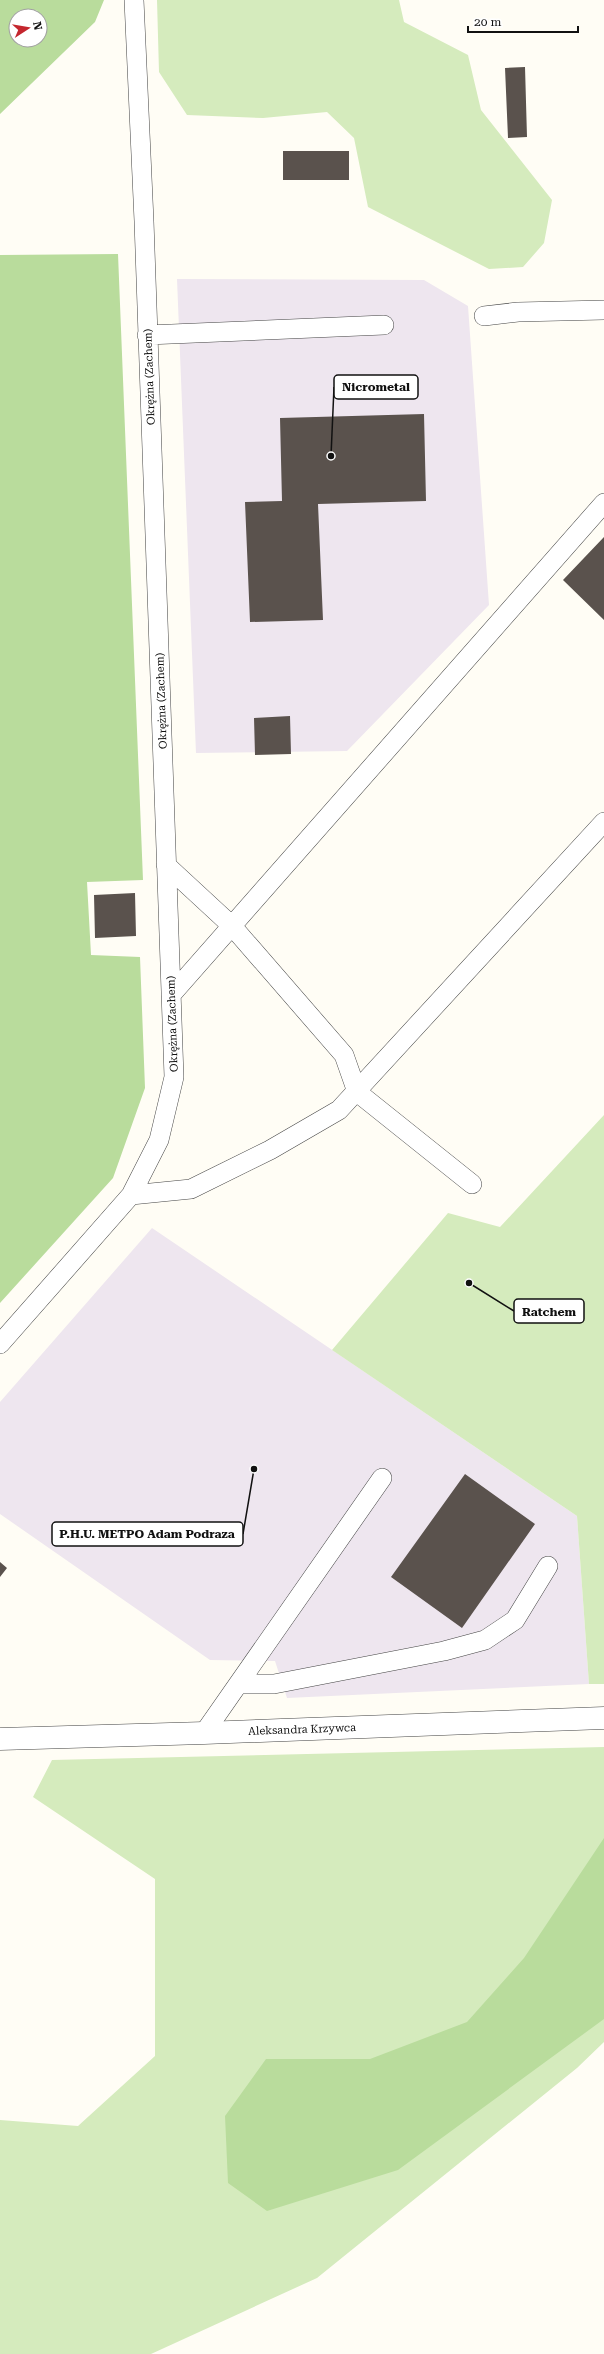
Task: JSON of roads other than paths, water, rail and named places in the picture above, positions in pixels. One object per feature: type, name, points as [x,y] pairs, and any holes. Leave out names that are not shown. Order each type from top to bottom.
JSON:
[{"type":"street","name":"Aleksandra Krzywca","points":[[0,1739],[604,1718]]},
{"type":"lane","name":"Okrężna (Zachem)","points":[[0,1344],[131,1195],[159,1140],[174,1077],[144,221],[134,0]]},
{"type":"lane","points":[[484,316],[518,312],[604,310]]},
{"type":"lane","points":[[147,335],[384,325]]},
{"type":"lane","points":[[171,995],[604,503]]},
{"type":"lane","points":[[131,1195],[191,1189],[270,1150],[339,1110],[604,822]]},
{"type":"lane","points":[[166,865],[232,926],[344,1055],[357,1092],[472,1184]]},
{"type":"lane","points":[[204,1733],[382,1478]]},
{"type":"lane","points":[[239,1684],[274,1684],[444,1651],[485,1640],[515,1620],[548,1566]]},
{"type":"place","name":"Nicrometal","points":[[331,456]]},
{"type":"place","name":"Ratchem","points":[[469,1283]]},
{"type":"place","name":"P.H.U. METPO Adam Podraza","points":[[254,1469]]}]
